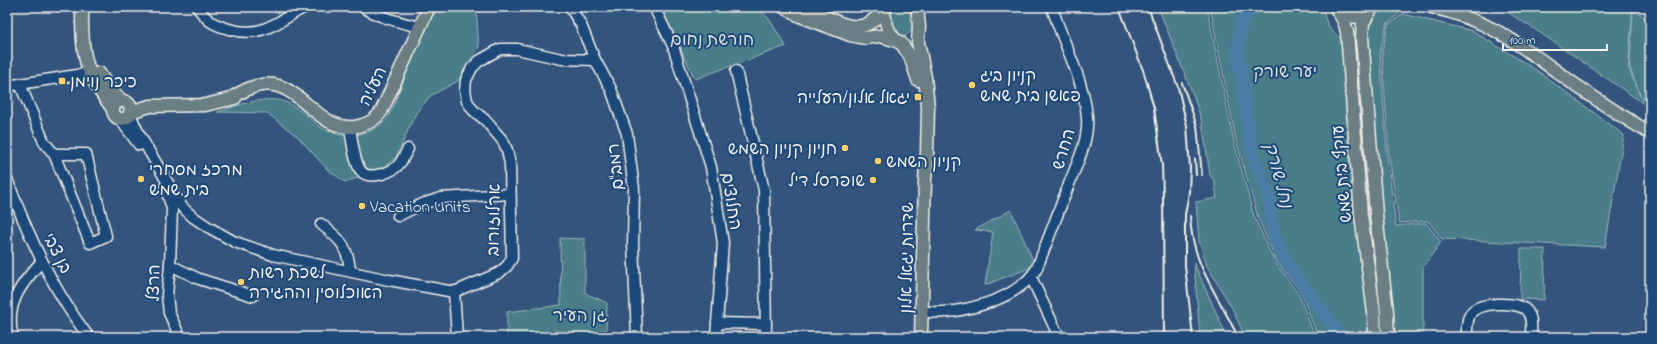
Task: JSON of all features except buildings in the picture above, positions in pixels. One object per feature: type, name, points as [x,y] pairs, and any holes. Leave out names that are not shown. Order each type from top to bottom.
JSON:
[{"type":"main road","name":"העליה","points":[[350,128],[370,122],[381,112],[428,7]]},
{"type":"main road","points":[[784,7],[800,16],[850,35],[865,38],[880,36],[900,42],[909,42],[913,40],[919,31]]},
{"type":"main road","points":[[805,7],[846,24],[858,27],[872,22],[880,14],[883,7]]},
{"type":"main road","name":"שדרות יגאל אלון","points":[[883,7],[889,31],[891,35],[900,42],[910,56],[919,84],[921,150],[924,180]]},
{"type":"main road","name":"שדרות יגאל אלון","points":[[917,7],[919,50],[925,77],[927,101],[927,153],[924,180],[921,337]]},
{"type":"main road","points":[[1431,7],[1474,19],[1507,36],[1596,99],[1650,133]]},
{"type":"main road","points":[[82,9],[82,28],[85,54],[90,73],[123,110]]},
{"type":"main road","points":[[82,9],[96,68],[123,110]]},
{"type":"main road","points":[[1336,9],[1343,14],[1353,17],[1364,15],[1372,9]]},
{"type":"main road","name":"עוקף בית שמש","points":[[1336,9],[1343,19],[1347,32],[1361,216],[1374,313],[1375,337]]},
{"type":"main road","name":"עוקף בית שמש","points":[[1372,9],[1363,23],[1362,37],[1376,214],[1387,312],[1388,337]]},
{"type":"main road","points":[[123,110],[166,101],[190,106],[205,105],[228,100],[245,90],[261,85],[272,85],[289,90],[330,122],[339,126],[350,128]]},
{"type":"street","points":[[197,7],[208,21],[241,33],[259,32],[279,23],[305,7]]},
{"type":"street","points":[[363,7],[389,18],[419,27]]},
{"type":"street","name":"רמב\"ם","points":[[570,7],[581,25],[595,60],[611,89],[627,134],[634,189],[633,257],[637,337]]},
{"type":"street","name":"החלוצים","points":[[654,7],[673,46],[711,167],[723,243],[716,337]]},
{"type":"street","name":"החרש","points":[[1031,277],[1036,270],[1079,158],[1087,130],[1087,117],[1081,88],[1058,27],[1053,7]]},
{"type":"street","name":"ארלוזורוב","points":[[454,292],[487,278],[507,266],[512,258],[510,164],[507,150],[503,141],[485,120],[473,110],[467,101],[465,90],[466,80],[472,68],[479,61],[500,49],[517,49],[562,59],[595,60]]},
{"type":"street","points":[[736,71],[764,190],[766,337]]},
{"type":"street","points":[[7,86],[90,73]]},
{"type":"street","points":[[20,84],[44,142],[54,154],[90,243],[106,236],[86,154],[54,154]]},
{"type":"street","points":[[123,110],[182,207],[203,224],[234,242],[273,255],[454,292],[457,337]]},
{"type":"street","name":"הרצל","points":[[123,110],[168,194],[172,212],[172,227],[167,295],[169,313],[180,337]]},
{"type":"street","points":[[350,128],[361,172],[369,175],[390,171],[400,164],[408,149]]},
{"type":"street","name":"בן צבי","points":[[7,178],[10,198],[42,261],[78,324],[88,337]]},
{"type":"street","points":[[398,216],[422,204],[441,198],[510,194]]},
{"type":"street","points":[[172,212],[175,208],[182,207]]},
{"type":"street","name":"הרצל","points":[[172,227],[182,207]]},
{"type":"street","points":[[321,224],[343,245],[349,256],[350,271]]},
{"type":"street","points":[[13,337],[10,318],[17,293],[42,261]]},
{"type":"street","points":[[170,265],[199,279],[253,296]]},
{"type":"street","points":[[921,312],[954,311],[981,304],[1011,292],[1031,277],[1059,337]]},
{"type":"street","points":[[1468,337],[1467,323],[1470,313],[1477,308],[1486,305],[1517,305],[1525,310],[1530,319],[1531,337]]},
{"type":"street","points":[[717,323],[766,324]]},
{"type":"green space","points":[[440,7],[476,7],[479,47],[458,81],[430,96],[415,115],[396,157],[379,171],[345,182],[327,169],[298,137],[267,113],[217,112],[249,102],[266,100],[282,101],[293,106],[317,125],[331,132],[349,136],[366,133],[374,129],[388,118],[428,22]]},
{"type":"green space","name":"חורשת נחום","points":[[661,7],[758,7],[769,19],[786,46],[695,79]]},
{"type":"green space","points":[[887,7],[912,7],[912,29],[902,38],[894,31]]},
{"type":"green space","points":[[1158,7],[1207,7],[1234,142],[1254,216],[1274,261],[1299,295],[1315,337],[1245,337],[1232,308],[1207,266],[1199,241],[1196,202],[1217,198],[1214,180],[1210,175],[1202,122],[1194,97]]},
{"type":"green space","name":"יער שורק","points":[[1210,7],[1323,7],[1325,17],[1332,31],[1344,40],[1371,311],[1370,337],[1318,337],[1301,293],[1277,262],[1258,218],[1236,140]]},
{"type":"green space","points":[[1499,7],[1630,7],[1650,21],[1650,108],[1533,28]]},
{"type":"green space","points":[[1387,9],[1402,11],[1387,24],[1380,52],[1387,156],[1396,226],[1426,223],[1441,242],[1423,267],[1423,337],[1394,337],[1392,295],[1383,225],[1368,24],[1374,15]]},
{"type":"green space","points":[[1403,14],[1473,31],[1536,70],[1624,135],[1605,247],[1442,239],[1428,221],[1399,223],[1389,156],[1382,52],[1388,25]]},
{"type":"green space","points":[[1011,210],[1034,263],[1027,269],[985,285],[993,232],[975,230]]},
{"type":"green space","name":"גן העיר","points":[[560,238],[585,239],[585,293],[607,303],[606,337],[507,337],[507,312],[561,305]]},
{"type":"green space","points":[[1521,249],[1545,249],[1544,300],[1520,299]]},
{"type":"green space","points":[[1194,263],[1227,337],[1200,337]]},
{"type":"waterway","name":"נחל שורק","points":[[1251,7],[1241,23],[1238,52],[1251,147],[1268,193],[1271,220],[1275,237],[1291,269],[1341,337]]},
{"type":"waterway","points":[[1633,7],[1629,67],[1639,93],[1650,107]]},
{"type":"railway","points":[[1119,7],[1144,73],[1154,108],[1162,165],[1164,337]]},
{"type":"railway","points":[[1148,7],[1178,87],[1187,126],[1190,168],[1189,192],[1185,215],[1185,266],[1193,337]]},
{"type":"railway","points":[[1182,83],[1197,126],[1202,175]]},
{"type":"railway","points":[[1195,159],[1196,175]]},
{"type":"railway","points":[[1190,216],[1192,234],[1201,265],[1238,337]]},
{"type":"place","name":"כיכר נוימן","points":[[62,81]]},
{"type":"place","name":"קניון ביג פאשן בית שמש","points":[[972,85]]},
{"type":"place","name":"יגאל אלון/העלייה","points":[[918,97]]},
{"type":"place","name":"חניון קניון השמש","points":[[845,148]]},
{"type":"place","name":"קניון השמש","points":[[878,161]]},
{"type":"place","name":"מרכז מסחרי בית שמש","points":[[141,179]]},
{"type":"place","name":"שופרסל דיל","points":[[873,180]]},
{"type":"place","name":"Vacation Units","points":[[362,206]]},
{"type":"place","name":"לשכת רשות האוכלוסין וההגירה","points":[[241,282]]}]
